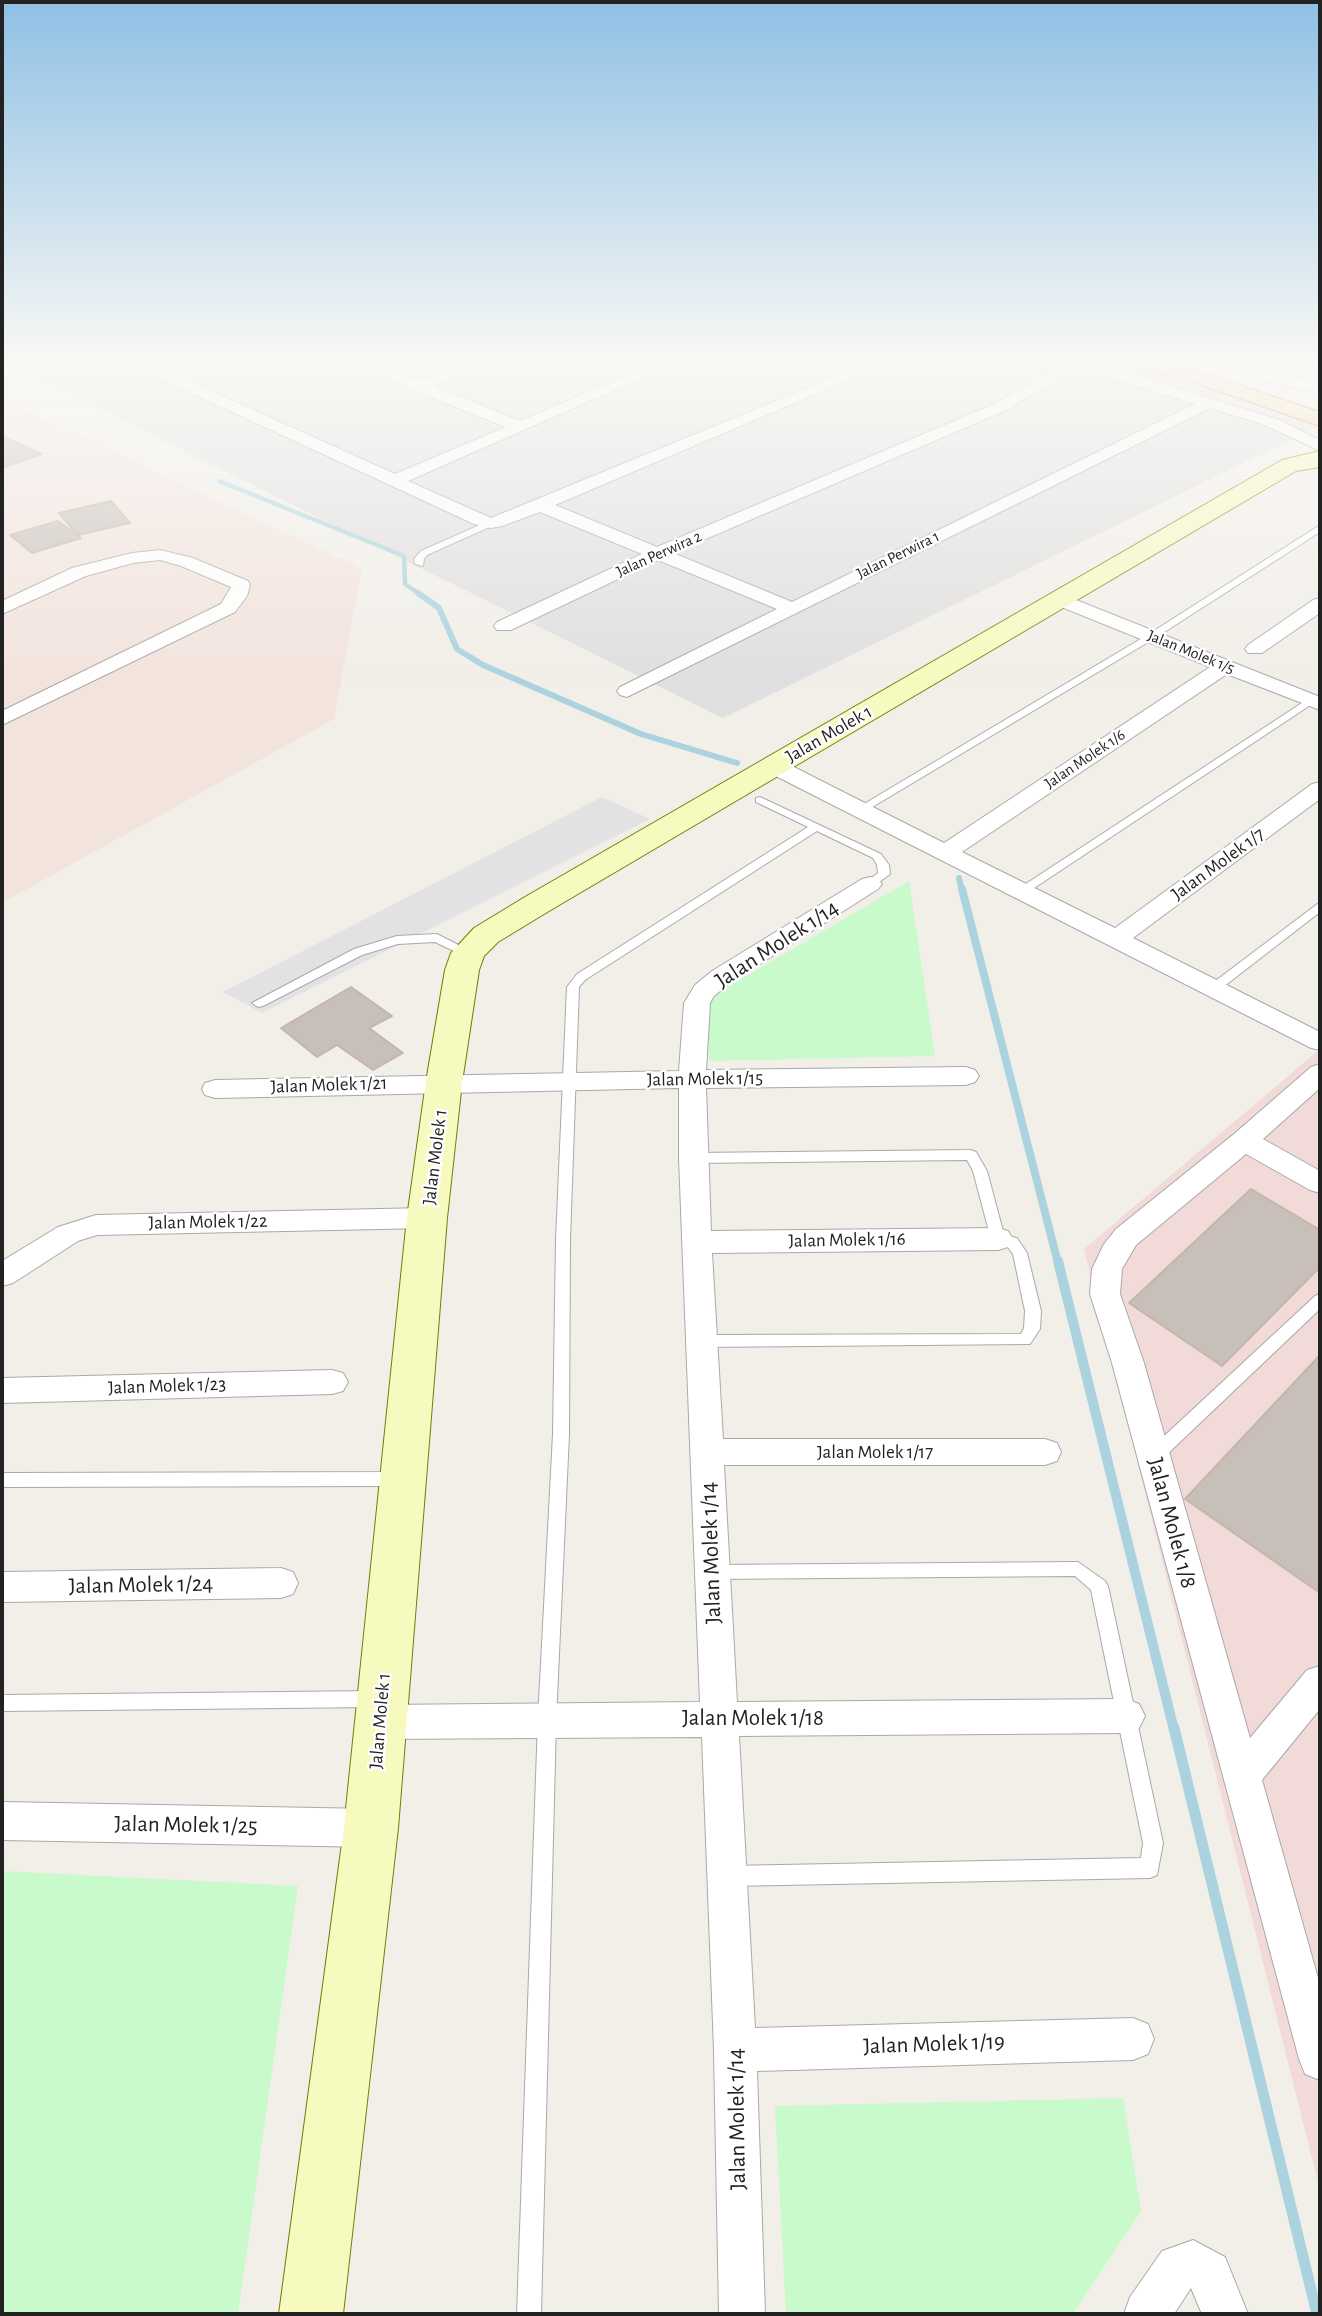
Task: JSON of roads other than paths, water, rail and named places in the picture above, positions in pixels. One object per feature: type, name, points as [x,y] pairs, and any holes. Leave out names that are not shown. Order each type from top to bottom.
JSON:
[{"type":"street","points":[[368,467],[491,523],[630,467]]},
{"type":"street","points":[[396,480],[425,467]]},
{"type":"street","name":"Jalan Perwira 2","points":[[504,626],[656,554],[860,467]]},
{"type":"street","name":"Jalan Perwira 1","points":[[626,691],[1077,467]]},
{"type":"street","name":"Jalan Molek 1","points":[[311,2314],[371,1828],[428,1218],[444,1082],[462,970],[468,953],[496,929],[767,783],[1061,600],[1287,467]]},
{"type":"street","points":[[539,505],[790,608]]},
{"type":"street","points":[[2,608],[79,572],[132,558],[160,555],[187,562],[241,585],[238,596],[228,608],[2,719]]},
{"type":"street","name":"Jalan Molek 1/5","points":[[1061,600],[1225,666],[1314,697]]},
{"type":"street","points":[[1255,649],[1320,604]]},
{"type":"street","name":"Jalan Molek 1/6","points":[[945,853],[1225,666]]},
{"type":"street","points":[[2,694],[26,707]]},
{"type":"street","points":[[767,783],[860,810],[1320,1042]]},
{"type":"street","name":"Jalan Molek 1/7","points":[[1116,939],[1320,789]]},
{"type":"street","name":"Jalan Molek 1/14","points":[[741,2314],[728,1876],[718,1719],[693,1158],[692,1079],[696,1003],[721,977],[870,884]]},
{"type":"street","name":"Jalan Molek 1/8","points":[[1320,1073],[1244,1141],[1126,1237],[1114,1252],[1107,1269],[1105,1294],[1128,1363],[1320,2059]]},
{"type":"street","name":"Jalan Molek 1/15","points":[[444,1082],[966,1076]]},
{"type":"street","name":"Jalan Molek 1/21","points":[[215,1089],[444,1082]]},
{"type":"street","points":[[1244,1141],[1320,1183]]},
{"type":"street","name":"Jalan Molek 1/22","points":[[2,1275],[68,1234],[96,1225],[428,1218]]},
{"type":"street","name":"Jalan Molek 1/16","points":[[697,1242],[998,1239]]},
{"type":"street","name":"Jalan Molek 1/23","points":[[2,1391],[332,1382]]},
{"type":"street","name":"Jalan Molek 1/17","points":[[706,1452],[1045,1452]]},
{"type":"street","name":"Jalan Molek 1/24","points":[[2,1587],[281,1583]]},
{"type":"street","points":[[1242,1776],[1320,1682]]},
{"type":"street","name":"Jalan Molek 1/18","points":[[381,1711],[547,1720],[1126,1716]]},
{"type":"street","name":"Jalan Molek 1/25","points":[[2,1821],[371,1828]]},
{"type":"street","name":"Jalan Molek 1/19","points":[[735,2050],[1133,2039]]},
{"type":"street","points":[[1147,2314],[1178,2267],[1193,2263],[1209,2273],[1225,2314]]},
{"type":"lane","points":[[420,564],[419,559],[424,552],[491,523]]},
{"type":"lane","points":[[860,810],[1152,636],[1320,528]]},
{"type":"lane","points":[[1021,891],[1314,697]]},
{"type":"lane","points":[[767,783],[816,827],[877,856],[883,865],[884,874],[870,884]]},
{"type":"lane","points":[[529,2314],[547,1720],[561,1434],[567,1081],[573,987],[581,977],[816,827]]},
{"type":"lane","points":[[1214,988],[1320,906]]},
{"type":"lane","points":[[258,1003],[358,952],[397,940],[437,938],[468,953]]},
{"type":"lane","points":[[693,1158],[971,1155],[980,1171],[998,1239],[1013,1242],[1020,1253],[1033,1311],[1032,1329],[1025,1339],[703,1341]]},
{"type":"lane","points":[[1154,1456],[1320,1300]]},
{"type":"lane","points":[[2,1480],[402,1479]]},
{"type":"lane","points":[[711,1572],[1078,1569],[1099,1587],[1153,1843],[1150,1868],[728,1876]]},
{"type":"lane","points":[[2,1703],[381,1711]]},
{"type":"waterway","points":[[219,481],[404,556],[405,584],[421,595]]},
{"type":"waterway","points":[[418,593],[439,608],[457,649],[483,665],[641,734],[737,763]]},
{"type":"waterway","points":[[959,878],[962,891]]},
{"type":"waterway","points":[[962,889],[1058,1263]]},
{"type":"waterway","points":[[1058,1261],[1174,1730]]},
{"type":"waterway","points":[[1174,1728],[1317,2314]]}]
